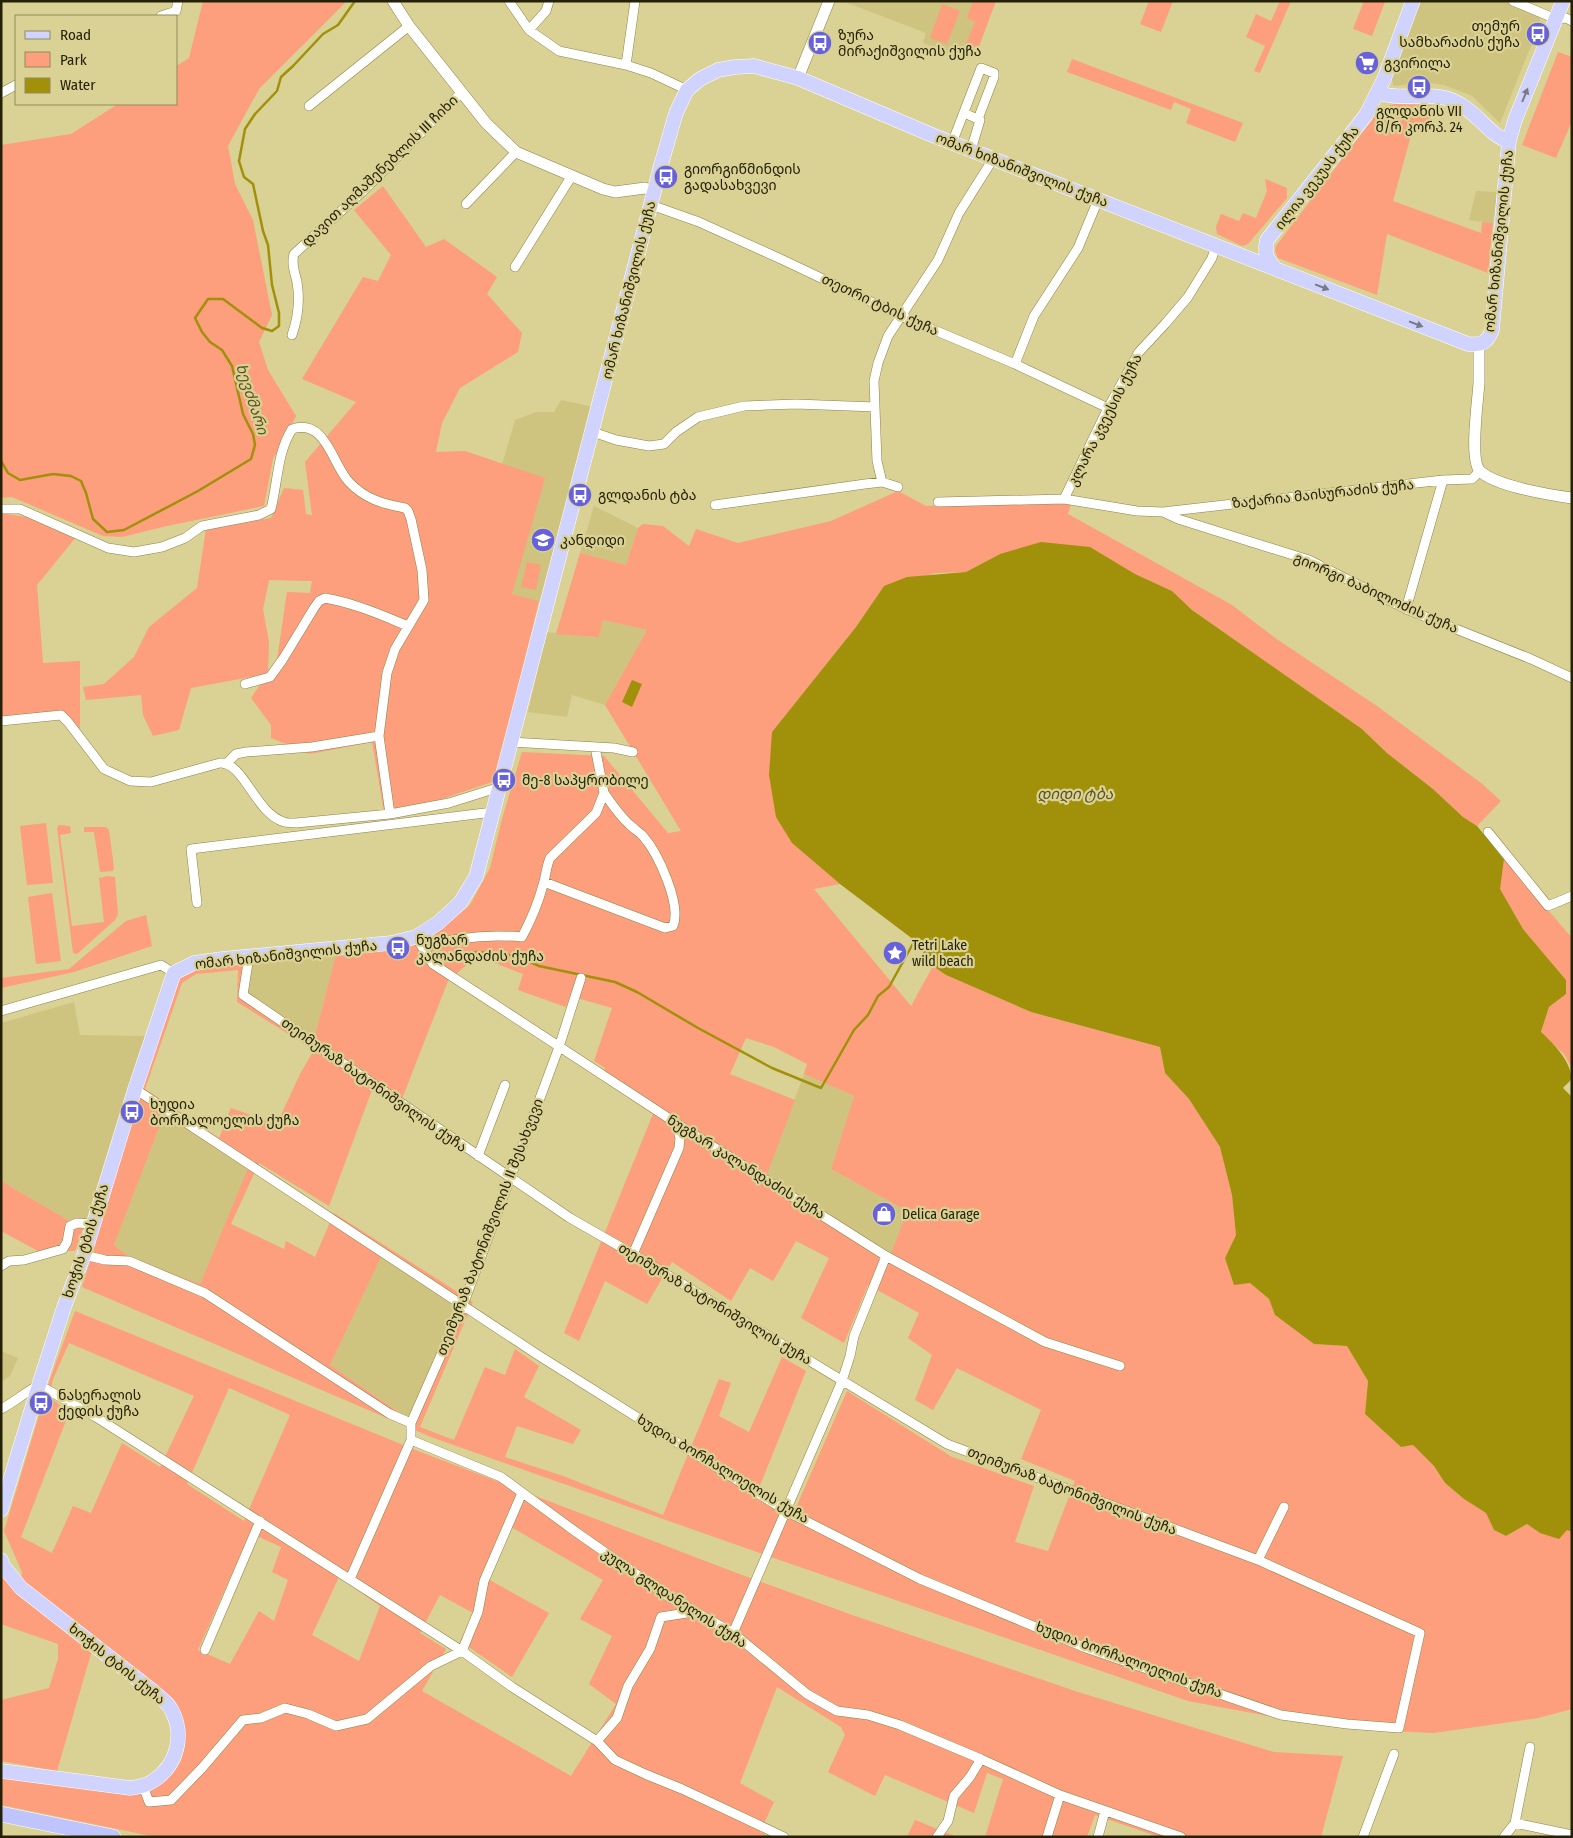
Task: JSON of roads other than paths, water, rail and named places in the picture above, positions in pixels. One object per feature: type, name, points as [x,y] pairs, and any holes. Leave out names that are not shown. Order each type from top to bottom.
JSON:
[{"type":"highway","points":[[1,1814],[113,1837]]},
{"type":"main road","name":"ილია ვეკუას ქუჩა","points":[[1276,269],[1265,255],[1267,240],[1366,115],[1378,92],[1413,1]]},
{"type":"main road","name":"ომარ ხიზანიშვილის ქუჩა","points":[[174,973],[194,963],[249,956],[419,942],[460,903],[476,877],[676,113],[687,90],[700,79],[718,70],[754,66],[798,78],[952,143],[1468,344],[1480,345],[1489,338],[1492,330],[1509,142],[1515,120],[1563,1]]},
{"type":"main road","points":[[1378,92],[1388,96],[1422,95],[1442,97],[1454,101],[1472,111],[1499,138],[1509,142]]},
{"type":"main road","points":[[1239,255],[1252,252],[1267,240]]},
{"type":"main road","name":"ხოჭის ტბის ქუჩა","points":[[1,1510],[64,1307],[84,1255],[135,1089],[174,973]]},
{"type":"main road","name":"ხოჭის ტბის ქუჩა","points":[[1,1560],[3,1566],[20,1588],[154,1692],[170,1707],[179,1730],[177,1751],[169,1767],[153,1781],[143,1786]]},
{"type":"main road","points":[[1,1771],[130,1788],[143,1786]]},
{"type":"street","points":[[164,15],[176,11],[178,1]]},
{"type":"street","points":[[394,1],[409,26],[486,124],[516,152],[603,189],[615,192],[644,188],[654,192]]},
{"type":"street","points":[[509,1],[529,30],[559,51],[626,65],[687,90]]},
{"type":"street","points":[[529,30],[546,11],[549,1]]},
{"type":"street","points":[[626,65],[635,1]]},
{"type":"street","points":[[798,78],[829,1]]},
{"type":"street","points":[[1512,1],[1556,19],[1566,18],[1572,21]]},
{"type":"street","points":[[309,106],[409,26]]},
{"type":"street","points":[[952,143],[981,68],[994,74],[994,77],[978,119],[980,121],[971,150]]},
{"type":"street","points":[[1,93],[15,86]]},
{"type":"street","name":"დავით აღმაშენებლის III ჩიხი","points":[[292,335],[298,307],[298,292],[292,264],[294,254],[362,192],[461,93]]},
{"type":"street","points":[[964,113],[978,119]]},
{"type":"street","points":[[466,204],[516,152]]},
{"type":"street","points":[[882,482],[877,461],[874,381],[878,363],[888,336],[938,260],[959,213],[994,159]]},
{"type":"street","points":[[516,267],[571,177]]},
{"type":"street","points":[[1015,364],[1034,316],[1078,248],[1098,200]]},
{"type":"street","name":"თეთრი ტბის ქუჩა","points":[[651,206],[700,222],[901,316],[1015,364],[1108,408]]},
{"type":"street","name":"კლარა კვეესის ქუჩა","points":[[1064,499],[1108,408],[1139,352],[1166,324],[1188,297],[1212,258],[1216,245]]},
{"type":"street","points":[[1480,345],[1475,438],[1476,465],[1480,471],[1492,478],[1512,485],[1572,498]]},
{"type":"street","points":[[593,432],[616,440],[649,446],[664,444],[676,432],[698,417],[744,406],[796,404],[875,407]]},
{"type":"street","points":[[1,509],[20,509],[108,548],[134,552],[162,548],[185,538],[202,526],[259,514],[271,509],[285,441],[292,428],[302,425],[314,430],[319,434],[349,482],[370,499],[405,508],[408,511],[422,570],[424,600],[395,649],[388,673],[379,736],[390,814]]},
{"type":"street","name":"ზაქარია მაისურაძის ქუჩა","points":[[1163,512],[1443,480],[1472,479],[1480,471]]},
{"type":"street","points":[[1406,609],[1443,480]]},
{"type":"street","points":[[715,505],[882,482],[898,487]]},
{"type":"street","name":"გიორგი ბაბილოძის ქუჩა","points":[[938,502],[1064,499],[1137,511],[1163,512],[1178,519],[1309,560],[1406,609],[1531,658],[1572,678]]},
{"type":"street","points":[[245,684],[270,677],[314,608],[319,601],[325,598],[347,603],[408,626]]},
{"type":"street","points":[[1,721],[61,715],[104,769],[130,781],[151,782],[220,763],[227,763],[235,769],[265,811],[284,822],[296,823],[390,814],[449,803],[500,787]]},
{"type":"street","points":[[227,763],[236,754],[246,752],[312,747],[379,736]]},
{"type":"street","points":[[512,742],[614,748],[633,752]]},
{"type":"street","points":[[544,882],[665,928],[673,926],[676,915],[669,882],[643,836],[628,824],[604,793],[595,747]]},
{"type":"street","points":[[419,942],[506,936],[522,937],[534,915],[544,882],[546,866],[550,858],[596,813],[604,793]]},
{"type":"street","points":[[197,903],[191,848],[493,812]]},
{"type":"street","points":[[1488,832],[1548,906],[1572,896]]},
{"type":"street","name":"ნუგზარ კალანდაძის ქუჩა","points":[[419,942],[433,964],[676,1123],[886,1256],[1045,1342],[1120,1366]]},
{"type":"street","name":"თეიმურაზ ბატონიშვილის ქუჩა","points":[[249,956],[243,995],[570,1218],[633,1254],[947,1444],[1258,1560],[1420,1634],[1399,1728]]},
{"type":"street","points":[[1,1011],[161,966],[174,973]]},
{"type":"street","name":"თეიმურაზ ბატონიშვილის II შესახვევი","points":[[411,1423],[463,1305],[559,1047],[581,978]]},
{"type":"street","points":[[478,1156],[505,1085]]},
{"type":"street","name":"ხუდია ბორჩალოელის ქუჩა","points":[[135,1089],[538,1355],[786,1511],[920,1578],[1086,1648],[1282,1714],[1347,1724],[1399,1728]]},
{"type":"street","points":[[633,1254],[679,1148],[680,1138],[676,1123]]},
{"type":"street","points":[[1,1266],[9,1261],[24,1260],[64,1248],[70,1226],[77,1223],[93,1224]]},
{"type":"street","points":[[84,1255],[105,1260],[129,1260],[205,1293],[390,1414],[411,1423],[411,1440],[350,1578]]},
{"type":"street","points":[[733,1633],[842,1381],[854,1336],[886,1256]]},
{"type":"street","points":[[1,1409],[15,1402],[26,1391],[39,1385],[96,1417],[350,1578],[462,1651],[512,1687],[597,1741],[615,1760],[784,1837]]},
{"type":"street","name":"კულა გლდანელის ქუჩა","points":[[411,1440],[501,1477],[630,1570],[693,1612],[733,1633],[807,1694],[837,1710],[900,1725],[981,1758],[1060,1795],[1163,1834],[1180,1837]]},
{"type":"street","points":[[143,1786],[149,1802],[171,1800],[202,1768],[243,1720],[261,1718],[284,1708],[308,1714],[336,1726],[367,1719],[431,1666],[462,1651],[478,1612],[484,1581],[522,1493]]},
{"type":"street","points":[[1258,1560],[1284,1508]]},
{"type":"street","points":[[205,1650],[260,1521]]},
{"type":"street","points":[[597,1741],[617,1718],[628,1686],[650,1649],[662,1617],[693,1612]]},
{"type":"street","points":[[1504,1837],[1515,1823],[1530,1747]]},
{"type":"street","points":[[1362,1837],[1394,1754]]},
{"type":"street","points":[[937,1837],[948,1821],[954,1796],[970,1777],[981,1758]]},
{"type":"street","points":[[1047,1837],[1060,1795]]},
{"type":"street","points":[[1098,1837],[1105,1811]]},
{"type":"street","points":[[1515,1823],[1572,1835]]},
{"type":"water","name":"დიდი ტბა","points":[[1041,542],[1090,547],[1135,574],[1172,591],[1192,610],[1362,729],[1387,753],[1433,789],[1463,817],[1477,826],[1504,859],[1500,889],[1523,929],[1566,980],[1566,994],[1549,1007],[1541,1032],[1569,1066],[1571,1079],[1563,1088],[1572,1097],[1572,1532],[1567,1530],[1559,1539],[1540,1533],[1527,1524],[1506,1536],[1494,1530],[1486,1513],[1464,1499],[1445,1483],[1434,1466],[1413,1445],[1401,1447],[1365,1414],[1368,1381],[1347,1346],[1314,1344],[1275,1315],[1269,1299],[1250,1283],[1234,1285],[1225,1258],[1236,1235],[1232,1195],[1220,1147],[1189,1099],[1165,1073],[1160,1047],[1031,1012],[946,975],[933,966],[914,940],[840,884],[792,843],[776,817],[769,775],[772,732],[856,627],[884,586],[907,577],[966,572],[1000,554]]},
{"type":"water","points":[[632,680],[642,684],[632,707],[622,702]]},
{"type":"waterway","name":"ხევძმარი","points":[[1,461],[8,473],[20,480],[53,474],[71,476],[81,481],[93,519],[107,532],[124,530],[198,491],[251,459],[255,445],[253,434],[243,414],[232,366],[222,350],[210,342],[202,332],[195,318],[208,299],[223,299],[262,328],[272,331],[279,326],[279,313],[272,285],[268,245],[263,231],[253,184],[244,177],[239,161],[245,129],[255,114],[277,91],[281,77],[323,34],[338,25],[355,1]]},
{"type":"waterway","points":[[465,953],[504,954],[522,958],[539,966],[615,982],[637,992],[772,1068],[821,1088],[854,1030],[868,1015],[878,996],[889,987],[915,940]]},
{"type":"place","name":"თემურ სამხარაძის ქუჩა","points":[[1538,34]]},
{"type":"place","name":"ზურა მირაქიშვილის ქუჩა","points":[[820,43]]},
{"type":"place","name":"გვირილა","points":[[1367,63]]},
{"type":"place","name":"გლდანის VII მ/რ კორპ. 24","points":[[1419,87]]},
{"type":"place","name":"გიორგიწმინდის გადასახვევი","points":[[666,177]]},
{"type":"place","name":"გლდანის ტბა","points":[[580,495]]},
{"type":"place","name":"კანდიდი","points":[[543,540]]},
{"type":"place","name":"მე-8 საპყრობილე","points":[[504,780]]},
{"type":"place","name":"ნუგზარ კალანდაძის ქუჩა","points":[[398,948]]},
{"type":"place","name":"Tetri Lake wild beach","points":[[895,953]]},
{"type":"place","name":"ხუდია ბორჩალოელის ქუჩა","points":[[132,1112]]},
{"type":"place","name":"Delica Garage","points":[[884,1214]]},
{"type":"place","name":"ნასერალის ქედის ქუჩა","points":[[41,1403]]}]
